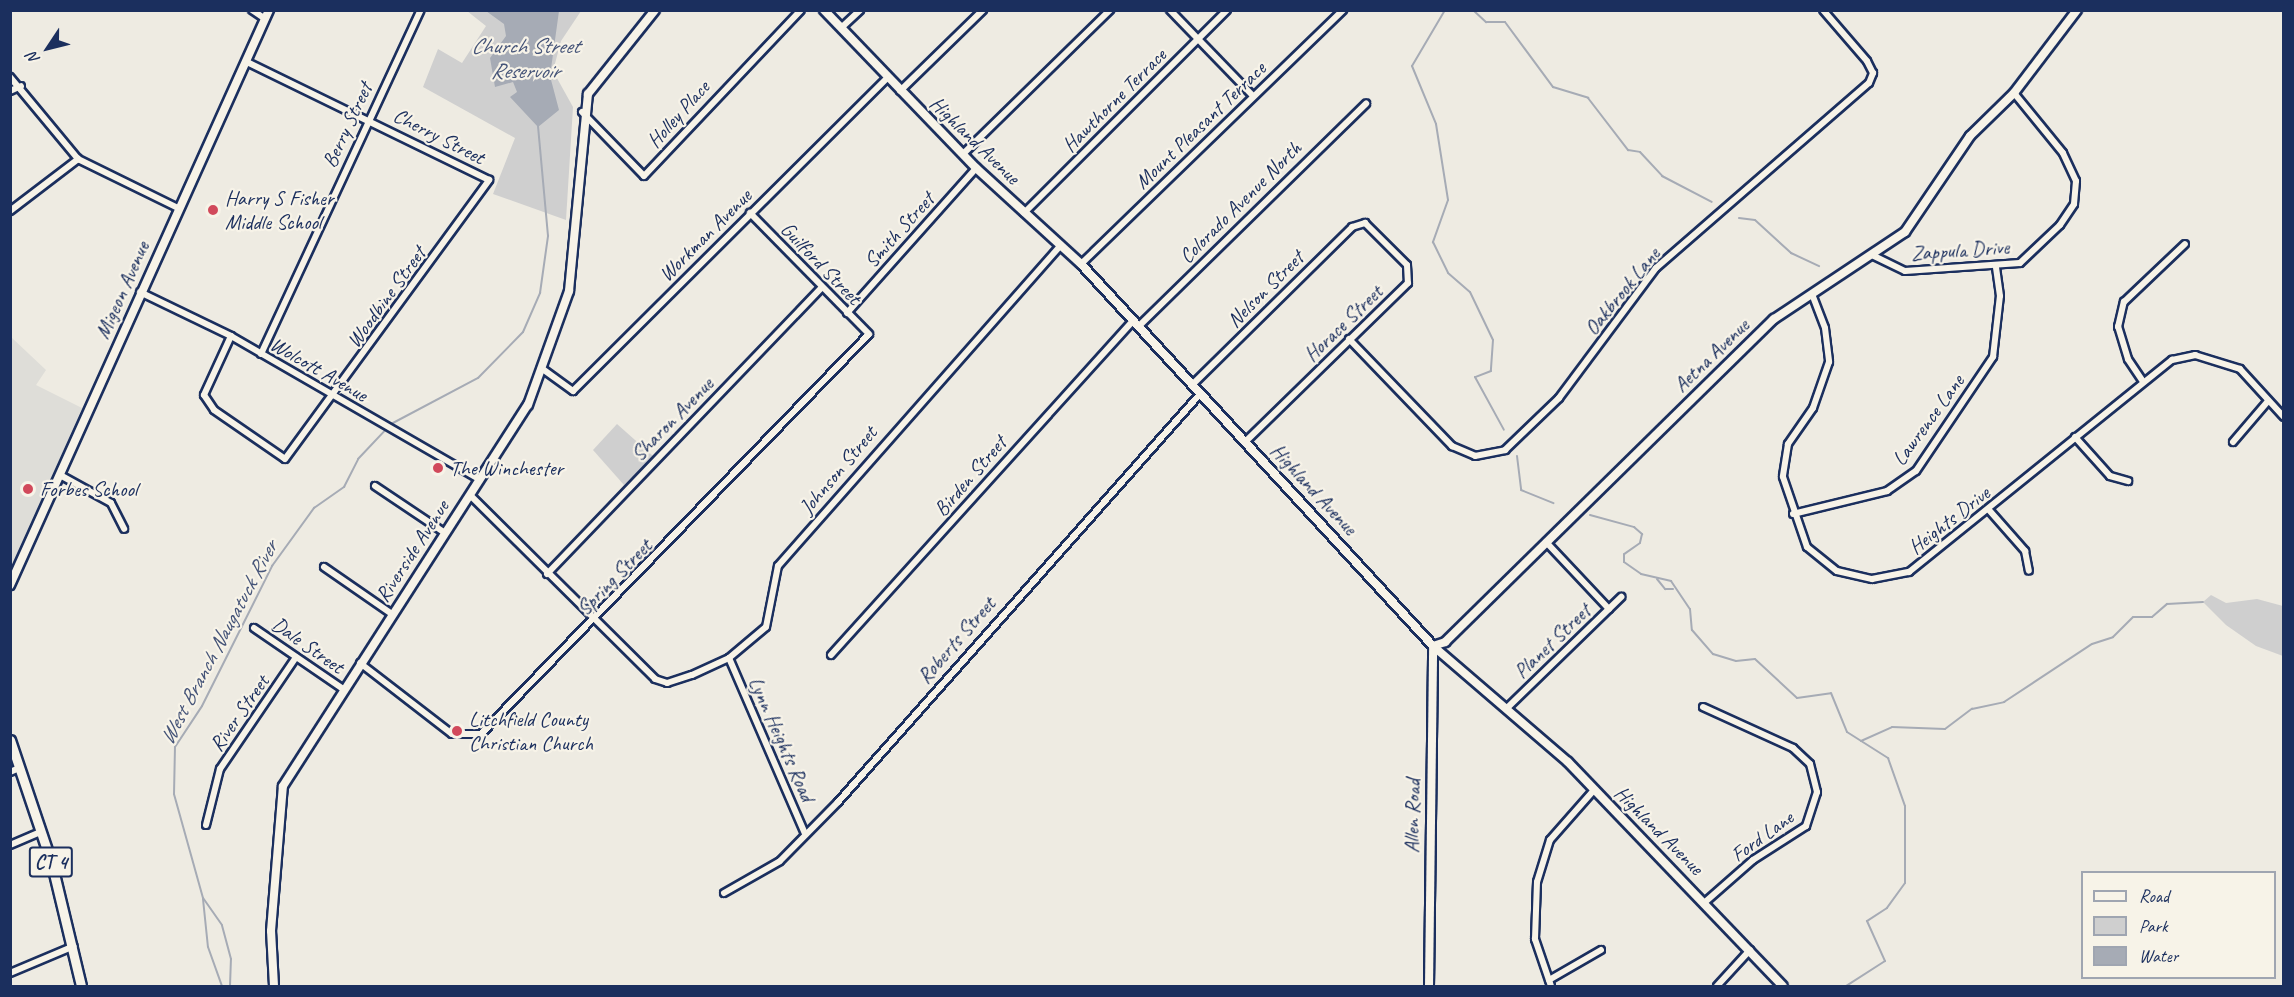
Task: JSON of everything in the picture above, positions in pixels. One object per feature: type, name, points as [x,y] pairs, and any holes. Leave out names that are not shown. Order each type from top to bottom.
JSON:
[{"type":"main road","name":"Migeon Avenue","points":[[10,585],[266,14]]},
{"type":"main road","name":"CT 4","points":[[10,740],[15,770],[40,832],[75,946],[81,987]]},
{"type":"street","points":[[252,10],[266,14]]},
{"type":"street","name":"Berry Street","points":[[261,354],[367,118],[421,10]]},
{"type":"street","name":"Riverside Avenue","points":[[274,987],[271,931],[283,786],[343,689],[470,495],[544,370],[568,291],[582,112],[588,94],[655,10]]},
{"type":"street","name":"Holley Place","points":[[582,112],[644,176],[801,10]]},
{"type":"street","name":"Highland Avenue","points":[[824,10],[976,168],[1081,264],[1433,646],[1594,790],[1705,902],[1783,987]]},
{"type":"street","points":[[841,28],[860,10]]},
{"type":"street","points":[[900,91],[983,10]]},
{"type":"street","points":[[963,154],[1110,10]]},
{"type":"street","points":[[1170,10],[1252,95]]},
{"type":"street","name":"Hawthorne Terrace","points":[[1024,213],[1227,10]]},
{"type":"street","name":"Mount Pleasant Terrace","points":[[1081,264],[1252,95],[1343,10]]},
{"type":"street","name":"Oakbrook Lane","points":[[1349,339],[1452,446],[1475,456],[1505,450],[1559,398],[1656,268],[1869,82],[1873,73],[1867,61],[1823,10]]},
{"type":"street","name":"Aetna Avenue","points":[[1433,646],[1445,642],[1774,319],[1874,256],[1920,216],[1970,136],[2014,93],[2077,10]]},
{"type":"street","name":"Cherry Street","points":[[244,60],[367,118],[489,180]]},
{"type":"street","points":[[10,77],[21,86],[78,159],[178,208]]},
{"type":"street","name":"Workman Avenue","points":[[544,370],[573,391],[887,78]]},
{"type":"street","points":[[10,91],[21,86]]},
{"type":"street","name":"Zappula Drive","points":[[1874,256],[1905,271],[2020,263],[2074,204],[2076,181],[2063,153],[2014,93]]},
{"type":"street","name":"Colorado Avenue North","points":[[1137,323],[1366,104]]},
{"type":"street","points":[[10,211],[78,159]]},
{"type":"street","name":"Smith Street","points":[[847,313],[976,168]]},
{"type":"street","name":"Woodbine Street","points":[[231,336],[204,394],[214,410],[285,459],[489,180]]},
{"type":"street","name":"Guilford Street","points":[[750,213],[821,288],[869,334]]},
{"type":"street","name":"Horace Street","points":[[1245,442],[1408,283],[1407,265],[1365,223]]},
{"type":"street","name":"Nelson Street","points":[[1192,385],[1352,227],[1365,223]]},
{"type":"street","points":[[2142,380],[2128,359],[2118,327],[2124,302],[2185,244]]},
{"type":"street","name":"Johnson Street","points":[[596,621],[646,671],[667,683],[729,658],[765,627],[778,566],[1060,246]]},
{"type":"street","name":"Lawrence Lane","points":[[1792,514],[1887,491],[1916,471],[1993,357],[2000,306],[1996,266]]},
{"type":"street","name":"Sharon Avenue","points":[[547,574],[821,288]]},
{"type":"street","name":"Wolcott Avenue","points":[[140,292],[231,336],[479,479]]},
{"type":"street","name":"Heights Drive","points":[[1812,294],[1825,327],[1829,362],[1813,408],[1788,444],[1783,477],[1792,514],[1808,547],[1829,566],[1872,579],[1909,572],[1989,510],[2142,380],[2172,360],[2195,355],[2240,369],[2283,417]]},
{"type":"street","name":"Birden Street","points":[[831,656],[1137,323]]},
{"type":"street","name":"Spring Street","points":[[360,663],[452,734],[466,738],[481,734],[596,621],[869,334]]},
{"type":"street","name":"Roberts Street","points":[[724,893],[780,861],[882,755],[956,663],[1200,394]]},
{"type":"street","points":[[2233,442],[2268,400]]},
{"type":"street","points":[[2075,437],[2110,476],[2128,481]]},
{"type":"street","points":[[60,475],[111,503],[124,529]]},
{"type":"street","points":[[375,486],[445,533]]},
{"type":"street","points":[[470,495],[596,621]]},
{"type":"street","points":[[1989,510],[2025,552],[2029,571]]},
{"type":"street","points":[[1546,542],[1609,609]]},
{"type":"street","points":[[324,567],[392,614]]},
{"type":"street","name":"Planet Street","points":[[1506,709],[1621,597]]},
{"type":"street","name":"Dale Street","points":[[254,628],[343,689]]},
{"type":"street","name":"Allen Road","points":[[1429,987],[1433,646]]},
{"type":"street","name":"River Street","points":[[206,825],[220,769],[296,657]]},
{"type":"street","name":"Lynn Heights Road","points":[[729,658],[805,834]]},
{"type":"street","name":"Ford Lane","points":[[1703,707],[1794,748],[1810,764],[1817,792],[1806,826],[1753,860],[1705,902]]},
{"type":"street","points":[[1594,790],[1550,840],[1537,882],[1535,939],[1550,983],[1601,950]]},
{"type":"street","points":[[10,845],[40,832]]},
{"type":"street","points":[[10,973],[75,946]]},
{"type":"street","points":[[1717,987],[1750,950]]},
{"type":"shaded area","name":"Forbes School","points":[[11,337],[46,370],[36,385],[82,408],[11,569]]},
{"type":"green space","points":[[467,11],[581,11],[561,41],[553,71],[573,107],[566,220],[493,194],[515,138],[423,87],[438,49],[462,63],[486,26]]},
{"type":"green space","points":[[617,424],[653,456],[624,485],[593,450]]},
{"type":"green space","points":[[2211,595],[2226,603],[2257,599],[2283,606],[2283,656],[2256,646],[2226,625],[2203,602]]},
{"type":"water","name":"Church Street Reservoir","points":[[486,11],[559,11],[550,76],[559,110],[538,127],[510,97],[517,92],[513,82],[495,87],[490,58],[506,36],[504,24]]},
{"type":"waterway","points":[[1445,10],[1412,66],[1436,124],[1448,200],[1433,242],[1448,273],[1470,292],[1493,340],[1491,371],[1475,377],[1504,430]]},
{"type":"waterway","points":[[1473,10],[1486,22],[1505,22],[1553,87],[1588,98],[1628,150],[1640,152],[1662,176],[1712,202]]},
{"type":"waterway","name":"West Branch Naugatuck River","points":[[230,986],[231,959],[222,925],[203,898],[174,794],[175,747],[202,706],[272,566],[314,508],[344,487],[358,459],[391,424],[478,378],[523,332],[540,293],[548,236],[538,126]]},
{"type":"waterway","points":[[1739,218],[1755,220],[1791,253],[1819,266]]},
{"type":"waterway","points":[[1517,456],[1521,490],[1554,503]]},
{"type":"waterway","points":[[1590,515],[1634,527],[1642,534],[1640,543],[1624,554],[1624,562],[1641,574],[1671,581],[1690,609],[1692,630],[1713,654],[1736,661],[1755,659],[1797,698],[1831,693],[1847,732],[1888,758],[1905,806],[1905,883],[1887,908],[1867,921],[1885,961],[1846,986]]},
{"type":"waterway","points":[[1657,579],[1665,589],[1673,589]]},
{"type":"waterway","points":[[1861,741],[1892,727],[1945,729],[1972,709],[2004,702],[2092,644],[2113,637],[2133,617],[2152,617],[2167,604],[2203,602]]},
{"type":"waterway","name":"West Branch Naugatuck River","points":[[203,899],[208,947],[222,986]]},
{"type":"place","name":"Harry S Fisher Middle School","points":[[213,210]]},
{"type":"place","name":"The Winchester","points":[[438,468]]},
{"type":"place","name":"Forbes School","points":[[28,489]]},
{"type":"place","name":"Litchfield County Christian Church","points":[[457,731]]}]
